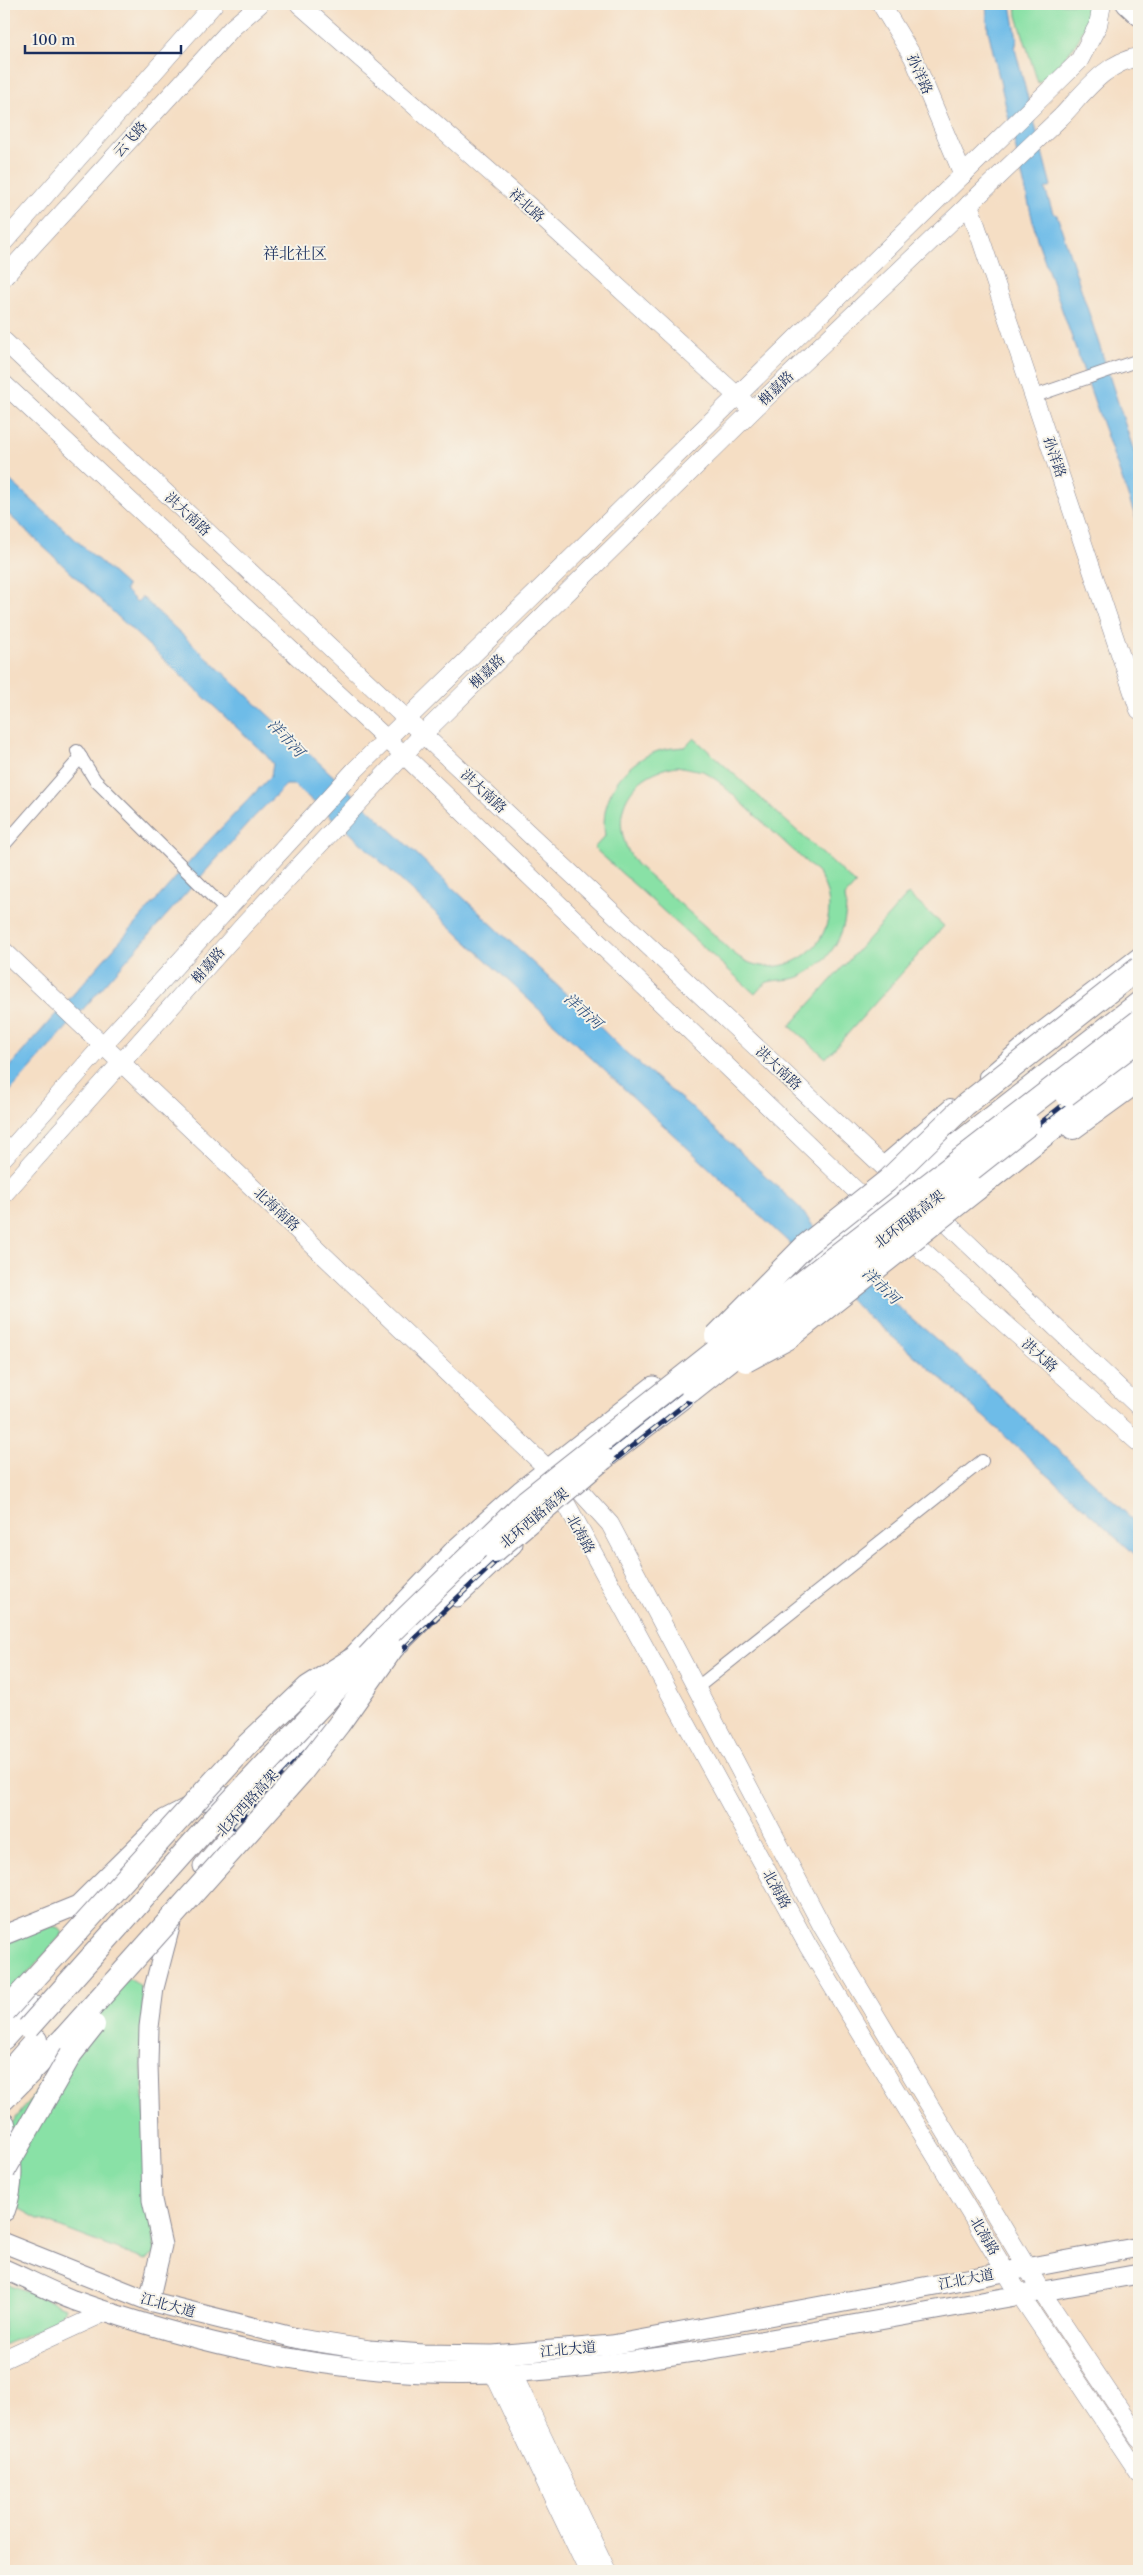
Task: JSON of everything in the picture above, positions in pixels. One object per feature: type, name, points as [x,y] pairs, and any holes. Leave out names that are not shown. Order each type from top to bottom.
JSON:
[{"type":"highway","points":[[891,1177],[965,1105],[1139,968]]},
{"type":"highway","points":[[656,1398],[806,1245],[1139,984]]},
{"type":"highway","name":"北环西路高架","points":[[4,2055],[216,1817],[526,1501],[1091,1056],[1139,1021]]},
{"type":"highway","name":"北环西路高架","points":[[4,2077],[387,1644],[594,1467],[1066,1095],[1139,1040]]},
{"type":"highway","points":[[692,1390],[786,1339],[1139,1060]]},
{"type":"highway","points":[[976,1188],[1088,1118],[1139,1080]]},
{"type":"highway","points":[[4,2099],[64,2038],[273,1803],[339,1724],[387,1644]]},
{"type":"highway","points":[[4,2012],[245,1747],[308,1687],[387,1644]]},
{"type":"highway","points":[[4,2171],[71,2054],[109,2006],[235,1862],[273,1803]]},
{"type":"highway","points":[[4,2124],[12,2172],[9,2197],[4,2210]]},
{"type":"main road","name":"云飞路","points":[[4,242],[214,4]]},
{"type":"main road","name":"云飞路","points":[[4,277],[233,27],[260,4]]},
{"type":"main road","name":"祥北路","points":[[299,4],[753,410]]},
{"type":"main road","name":"孙洋路","points":[[881,4],[913,56],[963,175]]},
{"type":"main road","name":"榭嘉路","points":[[4,1156],[100,1042],[223,907],[305,825],[355,770],[1079,61],[1098,25],[1102,4]]},
{"type":"main road","points":[[1126,4],[1139,16]]},
{"type":"main road","name":"榭嘉路","points":[[4,1194],[244,925],[423,734],[753,410],[1061,117],[1105,71],[1125,59],[1139,57]]},
{"type":"main road","name":"孙洋路","points":[[969,204],[1139,710]]},
{"type":"main road","name":"洪大南路","points":[[4,341],[891,1177],[933,1210],[1139,1407]]},
{"type":"main road","name":"洪大南路","points":[[4,384],[404,754],[876,1209],[941,1266]]},
{"type":"main road","name":"北海南路","points":[[4,951],[548,1469]]},
{"type":"main road","points":[[4,2040],[223,1796],[455,1549],[548,1469],[876,1209],[891,1177],[1139,1001]]},
{"type":"main road","points":[[4,2095],[259,1801],[389,1662],[512,1545],[933,1210],[1139,1050]]},
{"type":"main road","name":"洪大路","points":[[941,1266],[1139,1443]]},
{"type":"main road","name":"北海路","points":[[548,1469],[580,1491],[610,1524],[822,1926],[1027,2268],[1139,2438]]},
{"type":"main road","name":"北海路","points":[[548,1469],[564,1504],[808,1946],[1020,2295],[1139,2473]]},
{"type":"main road","points":[[4,1935],[78,1905],[165,1819],[198,1802],[223,1796]]},
{"type":"main road","points":[[149,2301],[162,2245],[152,2200],[148,2064],[149,2027],[154,1988],[178,1896]]},
{"type":"main road","name":"江北大道","points":[[4,2243],[149,2301],[300,2339],[368,2350],[423,2354],[499,2366],[556,2371],[689,2353],[1139,2274]]},
{"type":"main road","name":"江北大道","points":[[4,2269],[72,2299],[178,2333],[319,2363],[388,2371],[499,2366],[1139,2247]]},
{"type":"main road","points":[[4,2359],[108,2310]]},
{"type":"main road","points":[[499,2366],[588,2571]]},
{"type":"main road","points":[[499,2366],[606,2571]]},
{"type":"street","points":[[1035,396],[1139,360]]},
{"type":"street","points":[[4,845],[79,754],[96,780],[163,850],[223,907]]},
{"type":"street","points":[[891,1177],[1036,1032],[1139,953]]},
{"type":"street","points":[[699,1686],[982,1461]]},
{"type":"green space","points":[[1016,4],[1087,4],[1087,16],[1079,39],[1056,67],[1038,83],[1017,16]]},
{"type":"green space","points":[[694,738],[856,884],[845,896],[846,909],[841,933],[829,954],[810,971],[799,977],[769,982],[763,985],[755,994],[594,848],[605,836],[604,822],[606,809],[616,784],[624,773],[634,764],[658,751],[685,747]],"holes":[[[677,766],[703,771],[718,781],[819,874],[828,898],[829,915],[820,939],[814,947],[798,959],[780,966],[770,967],[750,963],[739,957],[637,865],[627,849],[622,833],[622,817],[625,802],[633,790],[644,779],[659,771]]]},
{"type":"green space","points":[[908,894],[944,926],[826,1058],[790,1026]]},
{"type":"green space","points":[[53,1926],[59,1928],[63,1933],[4,2001],[4,1944]]},
{"type":"green space","points":[[128,1978],[139,1985],[143,1994],[141,2055],[155,2254],[145,2260],[38,2219],[4,2200],[4,2133]]},
{"type":"green space","points":[[4,2282],[65,2307],[62,2313],[49,2324],[4,2345]]},
{"type":"water","points":[[986,4],[1011,4],[1017,40],[1015,49],[1051,186],[1045,189],[1053,213],[1057,215],[1139,467],[1139,527],[1037,239],[988,30]]},
{"type":"water","name":"洋市河","points":[[4,475],[127,586],[125,590],[137,602],[142,597],[579,1006],[624,1051],[697,1112],[800,1208],[816,1230],[876,1288],[963,1362],[1139,1525],[1139,1558],[952,1388],[859,1308],[349,832],[294,785],[286,785],[253,818],[4,1098],[4,1073],[201,849],[271,776],[273,764],[267,756],[4,510]]},
{"type":"railway","points":[[224,1819],[387,1645],[534,1508],[1083,1070],[1139,1030]]},
{"type":"railway","points":[[234,1827],[399,1653],[545,1515],[1091,1083],[1139,1048]]},
{"type":"district","name":"祥北社区","points":[[295,253]]}]
